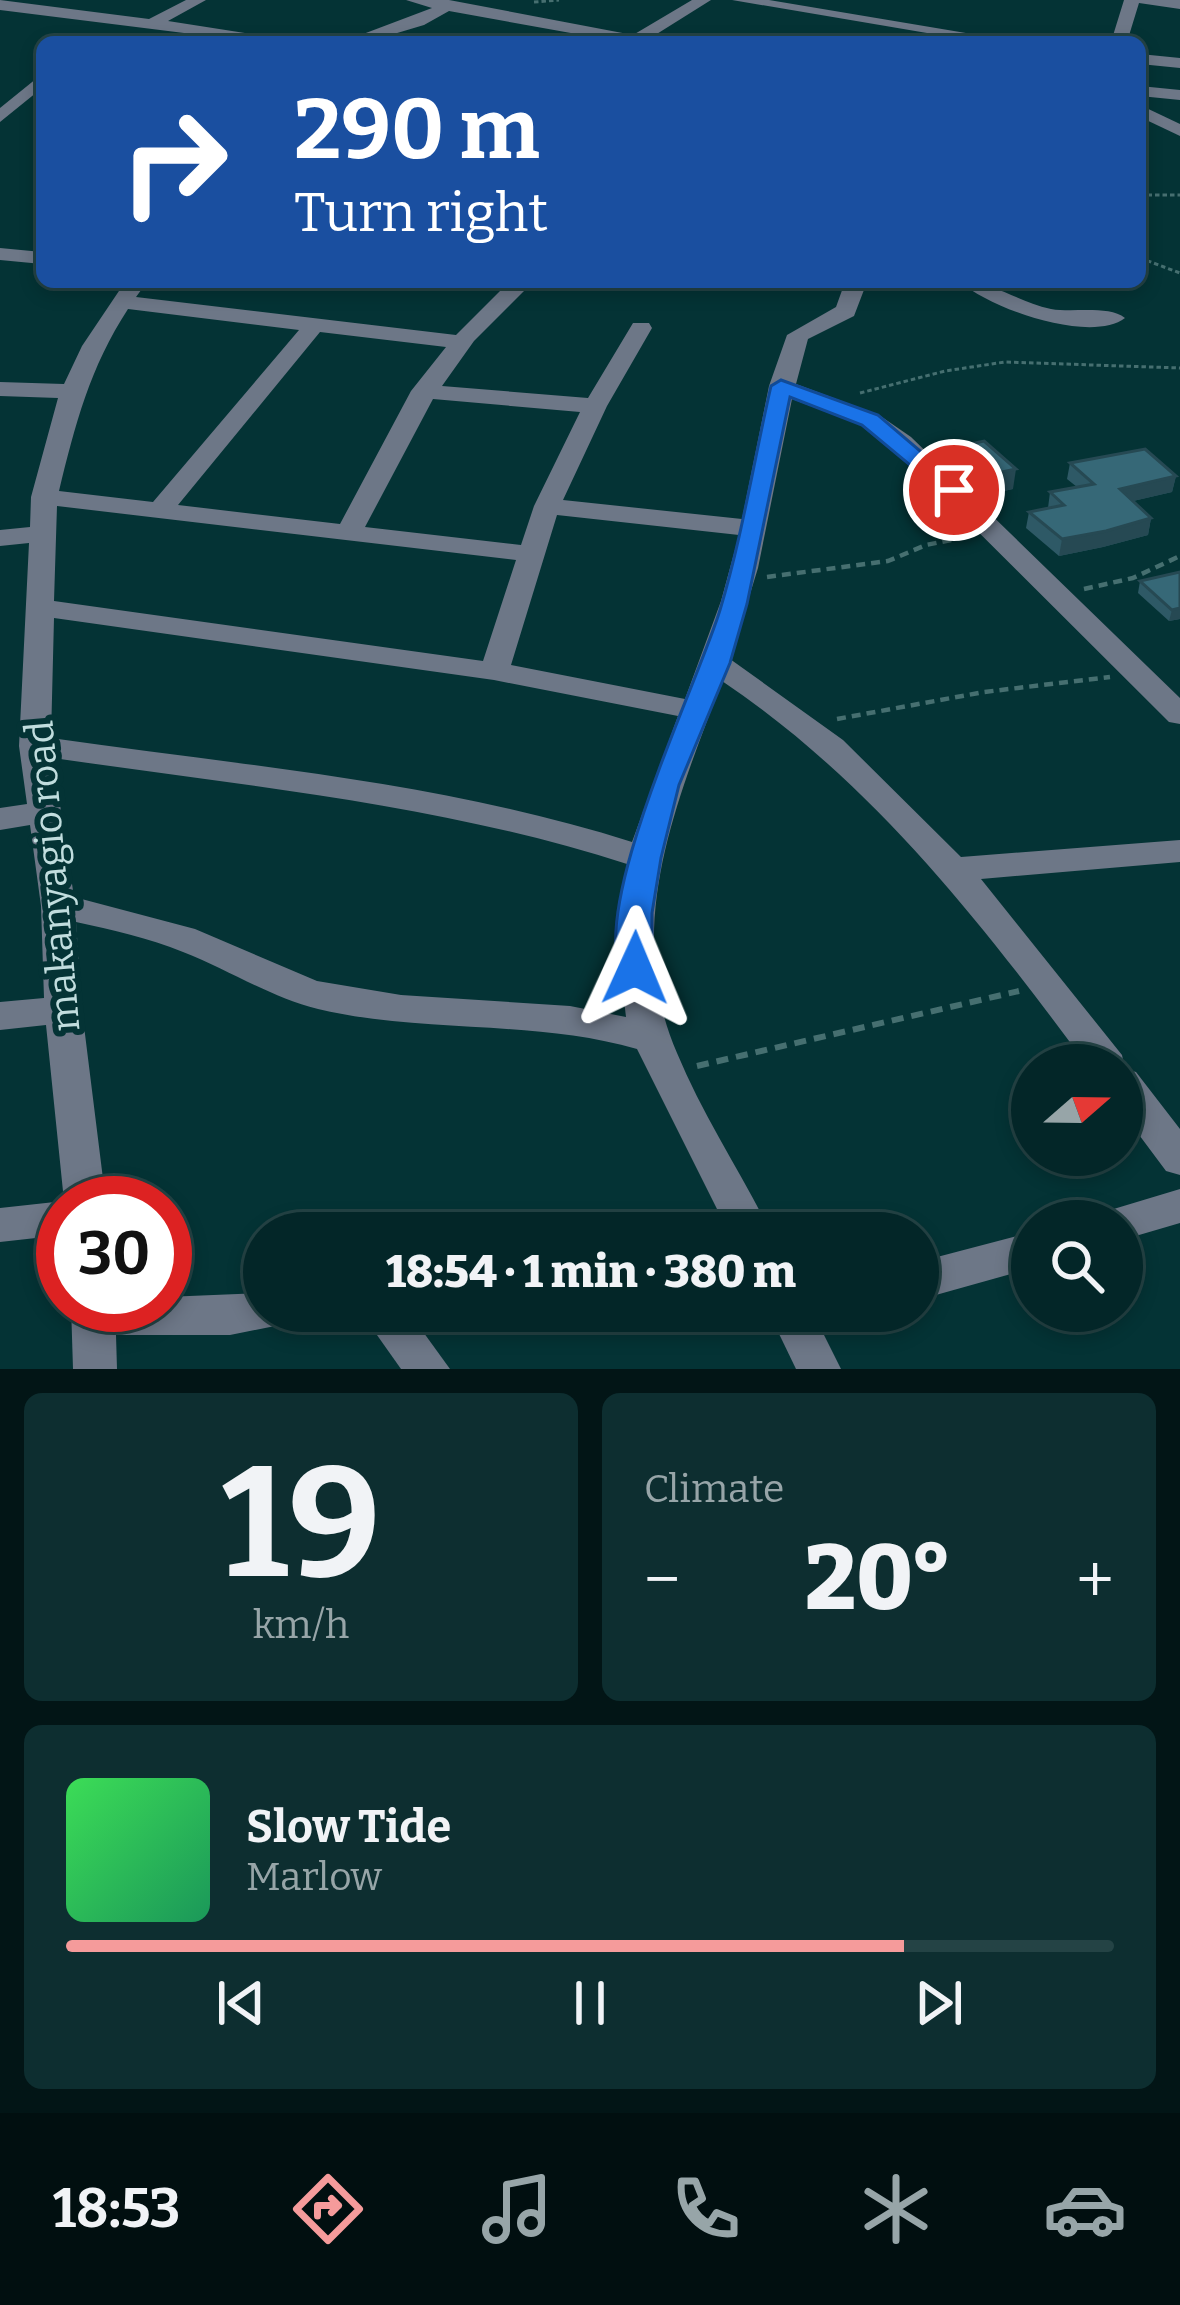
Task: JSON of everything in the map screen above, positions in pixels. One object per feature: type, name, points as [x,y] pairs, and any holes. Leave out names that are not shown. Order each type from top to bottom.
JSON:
[{"type":"street","points":[[141,36],[198,0]]},
{"type":"street","points":[[414,0],[615,36]]},
{"type":"street","points":[[649,36],[703,0]]},
{"type":"street","points":[[740,0],[972,36]]},
{"type":"street","points":[[1121,36],[1132,0]]},
{"type":"street","points":[[1144,0],[1180,4]]},
{"type":"street","points":[[0,4],[248,36]]},
{"type":"street","points":[[370,36],[418,22],[449,5]]},
{"type":"street","points":[[1146,60],[1180,63]]},
{"type":"street","points":[[0,117],[36,84]]},
{"type":"street","points":[[1146,92],[1180,95]]},
{"type":"street","points":[[1146,113],[1180,131]]},
{"type":"street","points":[[0,254],[36,257]]},
{"type":"street","points":[[347,536],[423,391],[504,288]]},
{"type":"street","points":[[739,1212],[652,1039],[635,968],[636,913],[665,785],[716,663],[741,580],[781,386],[798,335],[841,315],[853,288]]},
{"type":"street","points":[[983,288],[1023,311],[1053,319],[1114,318]]},
{"type":"street","points":[[128,292],[462,342]]},
{"type":"street","name":"makanyagio road","points":[[82,1176],[63,1010],[58,906],[35,746],[38,607],[44,497],[72,391],[128,292]]},
{"type":"street","points":[[160,510],[317,322]]},
{"type":"street","points":[[494,671],[547,506],[595,406],[641,328]]},
{"type":"street","points":[[781,386],[870,420],[902,442],[1180,715]]},
{"type":"street","points":[[0,389],[72,391]]},
{"type":"street","points":[[423,391],[595,406]]},
{"type":"street","points":[[44,497],[530,554]]},
{"type":"street","points":[[547,506],[752,528]]},
{"type":"street","points":[[0,538],[43,533]]},
{"type":"street","points":[[38,607],[494,671],[694,710]]},
{"type":"street","points":[[716,663],[807,724],[886,794],[958,868],[1092,1044]]},
{"type":"street","points":[[35,746],[456,806],[542,825],[645,858]]},
{"type":"street","points":[[0,819],[46,812]]},
{"type":"street","points":[[958,868],[1180,851]]},
{"type":"street","points":[[58,906],[154,927],[242,968],[318,995],[405,1008],[579,1018],[652,1039]]},
{"type":"street","points":[[0,1016],[63,1010]]},
{"type":"street","points":[[1143,1111],[1180,1160]]},
{"type":"street","points":[[1143,1217],[1180,1206]]},
{"type":"street","points":[[0,1226],[36,1221]]},
{"type":"street","points":[[939,1275],[1011,1256]]},
{"type":"street","points":[[192,1315],[243,1314]]},
{"type":"street","points":[[94,1332],[94,1369]]},
{"type":"street","points":[[399,1332],[428,1369]]},
{"type":"street","points":[[800,1332],[819,1369]]},
{"type":"path","points":[[1146,194],[1180,194]]},
{"type":"path","points":[[1146,260],[1180,273]]},
{"type":"path","points":[[829,403],[945,371],[1005,362],[1180,368]]},
{"type":"path","points":[[741,580],[888,561],[926,544],[995,532]]},
{"type":"path","points":[[1056,592],[1133,578],[1180,556]]},
{"type":"path","points":[[807,724],[984,692],[1138,674]]},
{"type":"path","points":[[669,1073],[1048,985]]},
{"type":"building","points":[[984,441],[1016,469],[988,475],[956,447]]},
{"type":"building","points":[[1145,449],[1176,476],[1120,489],[1151,518],[1062,539],[1029,512],[1064,505],[1050,492],[1094,484],[1070,463]]},
{"type":"building","points":[[1180,572],[1180,608],[1172,610],[1140,581]]},
{"type":"route","points":[[635,968],[636,913],[645,858],[665,785],[716,663],[741,580],[781,386],[870,420],[954,490]]}]
